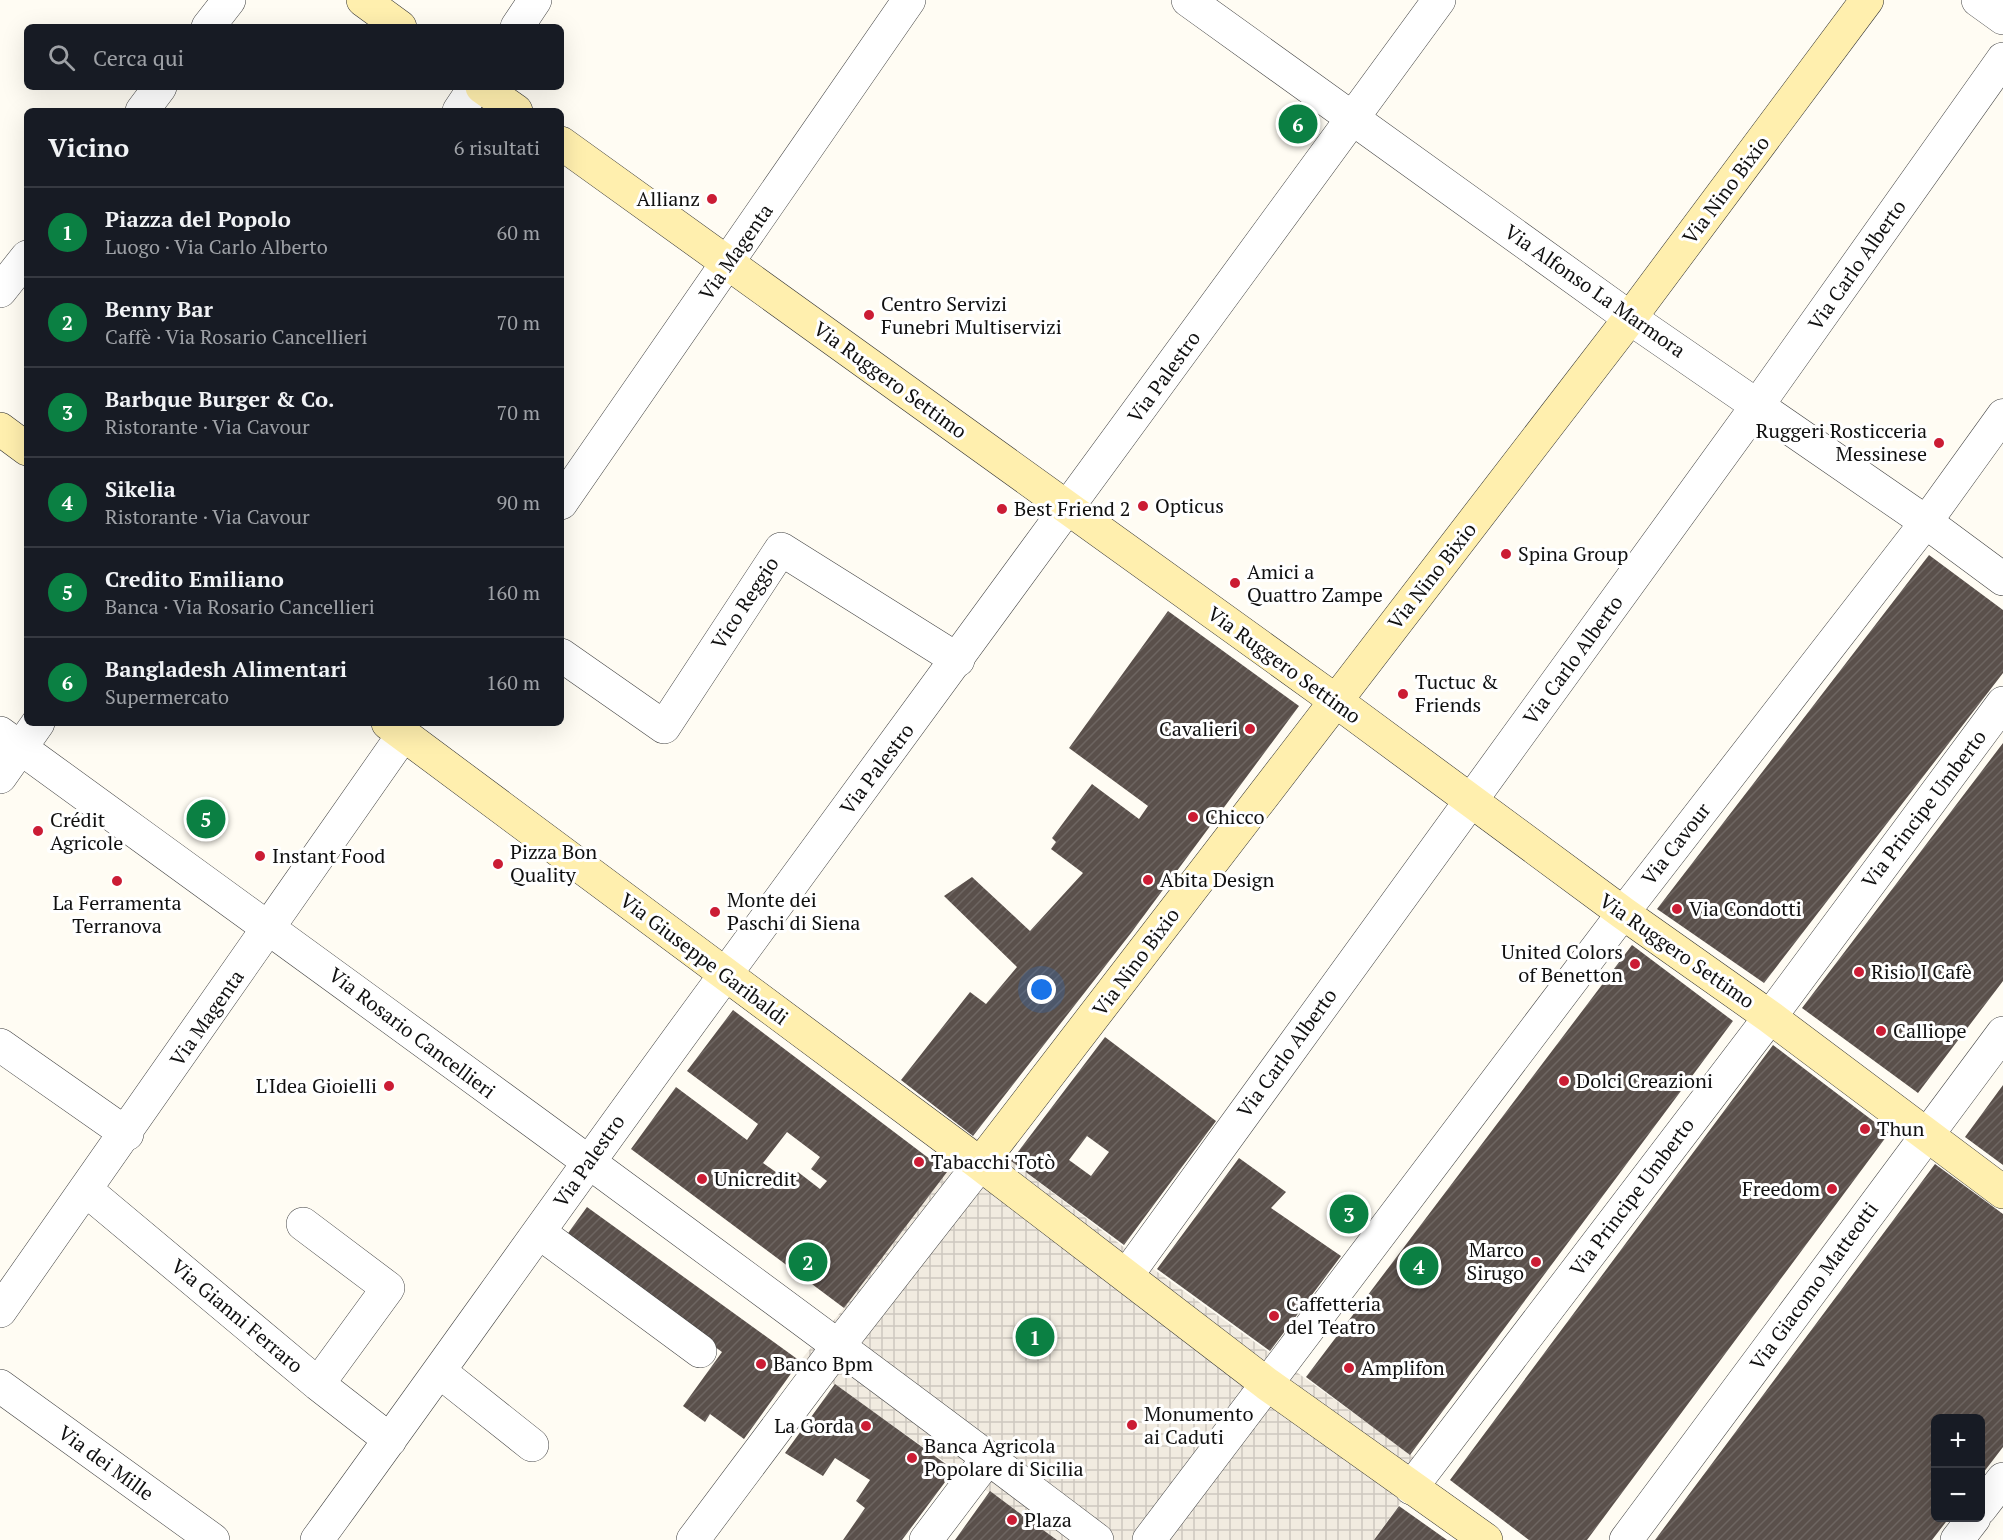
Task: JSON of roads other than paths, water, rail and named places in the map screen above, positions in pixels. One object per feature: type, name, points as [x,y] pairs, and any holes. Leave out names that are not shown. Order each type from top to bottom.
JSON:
[{"type":"main road","points":[[363,0],[396,24]]},
{"type":"main road","name":"Via Nino Bixio","points":[[978,1155],[1336,701],[1630,318],[1867,0]]},
{"type":"main road","points":[[486,90],[512,108]]},
{"type":"main road","name":"Via Ruggero Settimo","points":[[564,145],[1336,701],[1623,913],[1770,1017],[2003,1192]]},
{"type":"main road","points":[[0,429],[24,447]]},
{"type":"main road","name":"Via Giuseppe Garibaldi","points":[[401,727],[725,975],[1133,1266],[1275,1372],[1411,1488]]},
{"type":"main road","points":[[1411,1488],[1486,1540]]},
{"type":"street","points":[[210,24],[229,0]]},
{"type":"street","points":[[519,24],[535,0]]},
{"type":"street","name":"Via Magenta","points":[[564,499],[909,0]]},
{"type":"street","name":"Via Alfonso La Marmora","points":[[1188,0],[1630,318],[1926,522],[2003,579]]},
{"type":"street","name":"Via Palestro","points":[[317,1540],[540,1233],[586,1163],[958,660],[1439,0]]},
{"type":"street","points":[[1978,0],[2003,18]]},
{"type":"street","name":"Via Carlo Alberto","points":[[1133,1266],[1757,406],[2003,59]]},
{"type":"street","points":[[144,108],[158,90]]},
{"type":"street","points":[[461,108],[473,90]]},
{"type":"street","points":[[0,291],[24,261]]},
{"type":"street","name":"Via Cavour","points":[[1275,1372],[1623,913],[1926,522],[2003,415]]},
{"type":"street","name":"Vico Reggio","points":[[564,658],[664,727],[781,549],[958,660]]},
{"type":"street","name":"Via Principe Umberto","points":[[1411,1488],[1770,1017],[2003,703]]},
{"type":"street","name":"Via Magenta","points":[[0,1311],[127,1134],[270,927],[401,727]]},
{"type":"street","points":[[0,777],[20,735]]},
{"type":"street","name":"Via Rosario Cancellieri","points":[[20,735],[270,927],[586,1163],[831,1339],[979,1469],[1097,1540]]},
{"type":"street","name":"Via Giacomo Matteotti","points":[[1626,1540],[2003,1033]]},
{"type":"street","points":[[0,1045],[127,1134]]},
{"type":"street","points":[[693,1540],[819,1372],[831,1339],[978,1155]]},
{"type":"street","name":"Via Gianni Ferraro","points":[[86,1190],[318,1384],[390,1440]]},
{"type":"street","points":[[303,1224],[388,1288],[318,1384]]},
{"type":"street","points":[[540,1233],[700,1352]]},
{"type":"street","points":[[439,1371],[532,1445]]},
{"type":"street","points":[[1149,1540],[1275,1372]]},
{"type":"street","name":"Via dei Mille","points":[[0,1386],[213,1540]]},
{"type":"street","points":[[926,1540],[979,1469]]},
{"type":"street","points":[[1985,1502],[2003,1479]]},
{"type":"street","points":[[1957,1540],[1971,1522]]},
{"type":"place","name":"Bangladesh Alimentari","points":[[1298,124]]},
{"type":"place","name":"Allianz","points":[[712,199]]},
{"type":"place","name":"Centro Servizi Funebri Multiservizi","points":[[869,315]]},
{"type":"place","name":"Ruggeri Rosticceria Messinese","points":[[1939,443]]},
{"type":"place","name":"Opticus","points":[[1143,506]]},
{"type":"place","name":"Best Friend 2","points":[[1002,509]]},
{"type":"place","name":"Spina Group","points":[[1506,554]]},
{"type":"place","name":"Amici a Quattro Zampe","points":[[1235,583]]},
{"type":"place","name":"Tuctuc & Friends","points":[[1403,694]]},
{"type":"place","name":"Cavalieri","points":[[1250,729]]},
{"type":"place","name":"Chicco","points":[[1193,817]]},
{"type":"place","name":"Credito Emiliano","points":[[206,819]]},
{"type":"place","name":"Crédit Agricole","points":[[38,831]]},
{"type":"place","name":"Instant Food","points":[[260,856]]},
{"type":"place","name":"Pizza Bon Quality","points":[[498,864]]},
{"type":"place","name":"Abita Design","points":[[1148,880]]},
{"type":"place","name":"La Ferramenta Terranova","points":[[117,881]]},
{"type":"place","name":"Via Condotti","points":[[1677,909]]},
{"type":"place","name":"Monte dei Paschi di Siena","points":[[715,912]]},
{"type":"place","name":"United Colors of Benetton","points":[[1635,964]]},
{"type":"place","name":"Risio I Cafè","points":[[1859,972]]},
{"type":"place","name":"Calliope","points":[[1881,1031]]},
{"type":"place","name":"Dolci Creazioni","points":[[1564,1081]]},
{"type":"place","name":"L'Idea Gioielli","points":[[389,1086]]},
{"type":"place","name":"Thun","points":[[1865,1129]]},
{"type":"place","name":"Tabacchi Totò","points":[[919,1162]]},
{"type":"place","name":"Unicredit","points":[[702,1179]]},
{"type":"place","name":"Freedom","points":[[1832,1189]]},
{"type":"place","name":"Barbque Burger & Co.","points":[[1349,1214]]},
{"type":"place","name":"Benny Bar","points":[[808,1262]]},
{"type":"place","name":"Marco Sirugo","points":[[1536,1262]]},
{"type":"place","name":"Sikelia","points":[[1419,1266]]},
{"type":"place","name":"Caffetteria del Teatro","points":[[1274,1316]]},
{"type":"place","name":"Piazza del Popolo","points":[[1035,1337]]},
{"type":"place","name":"Banco Bpm","points":[[761,1364]]},
{"type":"place","name":"Amplifon","points":[[1349,1368]]},
{"type":"place","name":"Monumento ai Caduti","points":[[1132,1425]]},
{"type":"place","name":"La Gorda","points":[[866,1426]]},
{"type":"place","name":"Banca Agricola Popolare di Sicilia","points":[[912,1458]]},
{"type":"place","name":"Plaza","points":[[1012,1520]]}]
